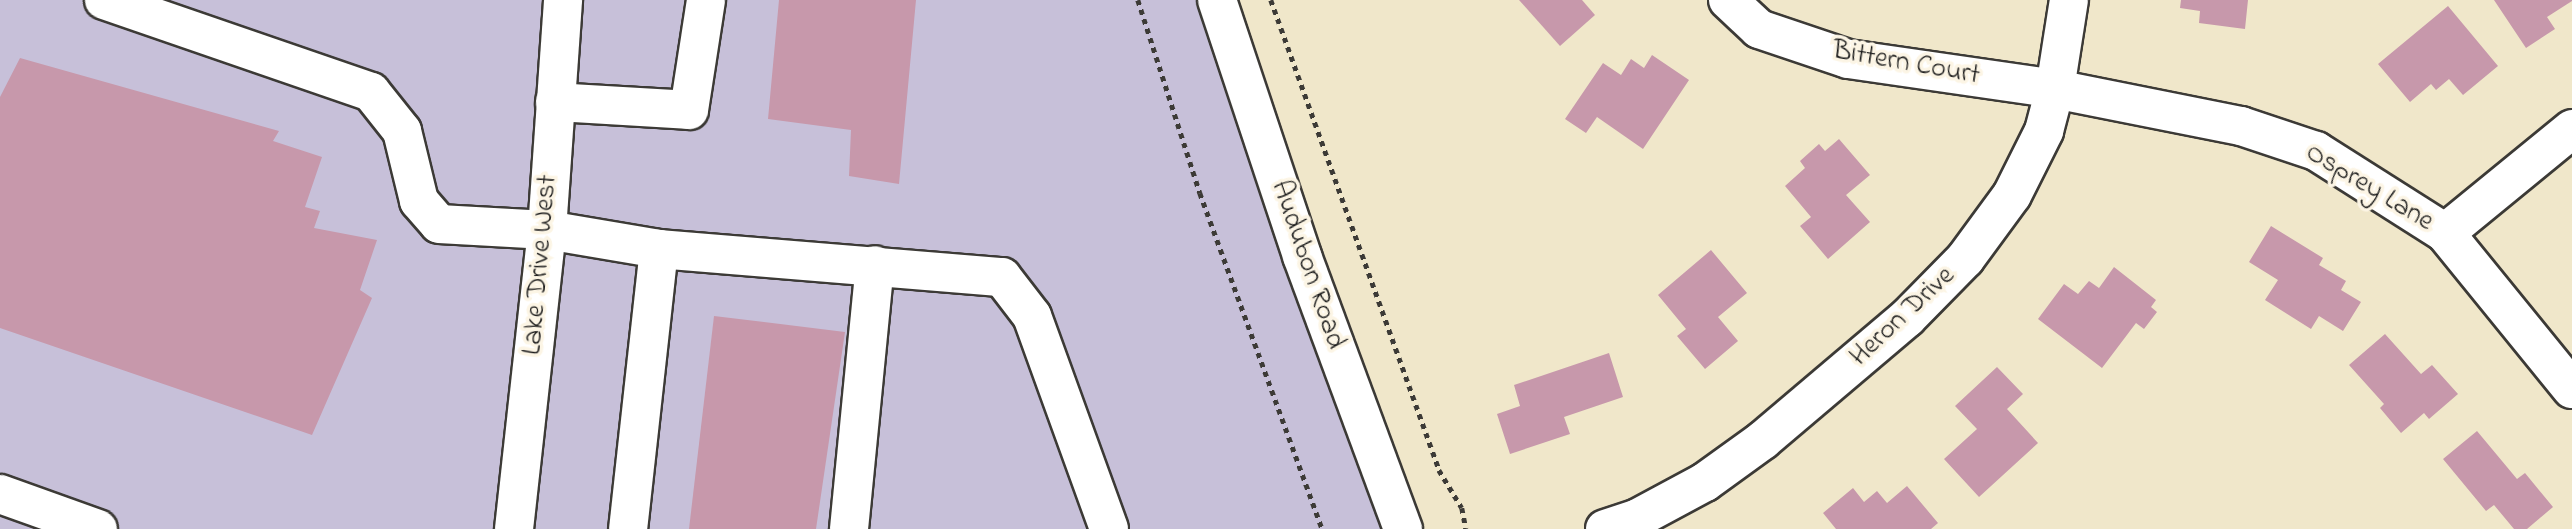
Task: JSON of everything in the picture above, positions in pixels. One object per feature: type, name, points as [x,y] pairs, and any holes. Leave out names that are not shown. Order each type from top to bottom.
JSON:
[{"type":"street","points":[[104,0],[371,92],[402,131],[419,201],[439,224],[547,230],[659,249],[1002,277],[1032,316],[1109,529]]},
{"type":"street","name":"Lake Drive West","points":[[514,529],[547,230],[563,0]]},
{"type":"street","points":[[555,102],[689,110],[706,0]]},
{"type":"street","name":"Audubon Road","points":[[1217,0],[1303,256],[1403,529]]},
{"type":"street","name":"Bittern Court","points":[[1728,0],[1759,29],[1848,59],[2055,89]]},
{"type":"street","name":"Heron Drive","points":[[1605,529],[1638,518],[1704,482],[1763,440],[1906,318],[1965,259],[2012,195],[2044,131],[2055,89],[2069,0]]},
{"type":"street","name":"Osprey Lane","points":[[2055,89],[2241,127],[2316,151],[2445,233],[2572,389]]},
{"type":"street","points":[[2445,233],[2572,130]]},
{"type":"street","points":[[628,529],[659,249]]},
{"type":"street","points":[[849,529],[875,265]]},
{"type":"street","points":[[0,494],[98,529]]},
{"type":"path","points":[[1138,0],[1200,193],[1322,529]]},
{"type":"path","points":[[1271,0],[1439,471],[1462,508],[1466,529]]},
{"type":"shaded area","points":[[0,0],[1217,0],[1403,529],[0,529]]},
{"type":"building","points":[[779,0],[916,0],[899,184],[849,176],[851,130],[768,119]]},
{"type":"building","points":[[1519,0],[1582,0],[1595,15],[1560,46]]},
{"type":"building","points":[[2181,0],[2248,0],[2245,29],[2199,23],[2200,11],[2180,8]]},
{"type":"building","points":[[2494,0],[2572,1],[2547,17],[2555,29],[2526,48]]},
{"type":"building","points":[[2448,6],[2498,66],[2463,95],[2449,79],[2436,90],[2431,84],[2410,102],[2378,64]]},
{"type":"building","points":[[1652,55],[1689,80],[1643,149],[1597,117],[1586,133],[1565,119],[1603,63],[1621,75],[1631,59],[1644,68]]},
{"type":"building","points":[[20,58],[279,131],[273,141],[322,157],[305,207],[320,211],[314,228],[377,240],[360,290],[372,298],[312,435],[0,328],[0,97]]},
{"type":"building","points":[[1839,139],[1870,175],[1846,195],[1870,222],[1828,259],[1800,226],[1811,217],[1785,186],[1805,168],[1800,161],[1819,144],[1825,151]]},
{"type":"building","points":[[2271,226],[2323,258],[2319,265],[2346,281],[2341,290],[2361,302],[2343,331],[2319,316],[2311,329],[2265,300],[2278,280],[2249,262]]},
{"type":"building","points":[[1711,250],[1747,293],[1718,317],[1738,341],[1705,369],[1677,336],[1686,329],[1658,295]]},
{"type":"building","points":[[2114,267],[2156,300],[2151,307],[2157,312],[2144,329],[2136,323],[2102,368],[2038,319],[2064,284],[2078,294],[2089,281],[2099,288]]},
{"type":"building","points":[[714,316],[845,332],[816,529],[689,529]]},
{"type":"building","points":[[2385,334],[2421,374],[2432,365],[2458,394],[2429,419],[2424,413],[2401,433],[2380,408],[2384,404],[2349,365]]},
{"type":"building","points":[[1609,353],[1623,397],[1564,417],[1570,434],[1510,454],[1497,414],[1520,406],[1514,385]]},
{"type":"building","points":[[1997,367],[2023,394],[2007,409],[2038,443],[1979,497],[1944,459],[1977,429],[1955,406]]},
{"type":"building","points":[[2477,431],[2517,479],[2525,473],[2553,507],[2527,529],[2514,529],[2494,505],[2486,511],[2443,459]]},
{"type":"building","points":[[1907,486],[1938,523],[1931,529],[1836,529],[1823,513],[1853,488],[1864,502],[1877,491],[1887,503]]}]
